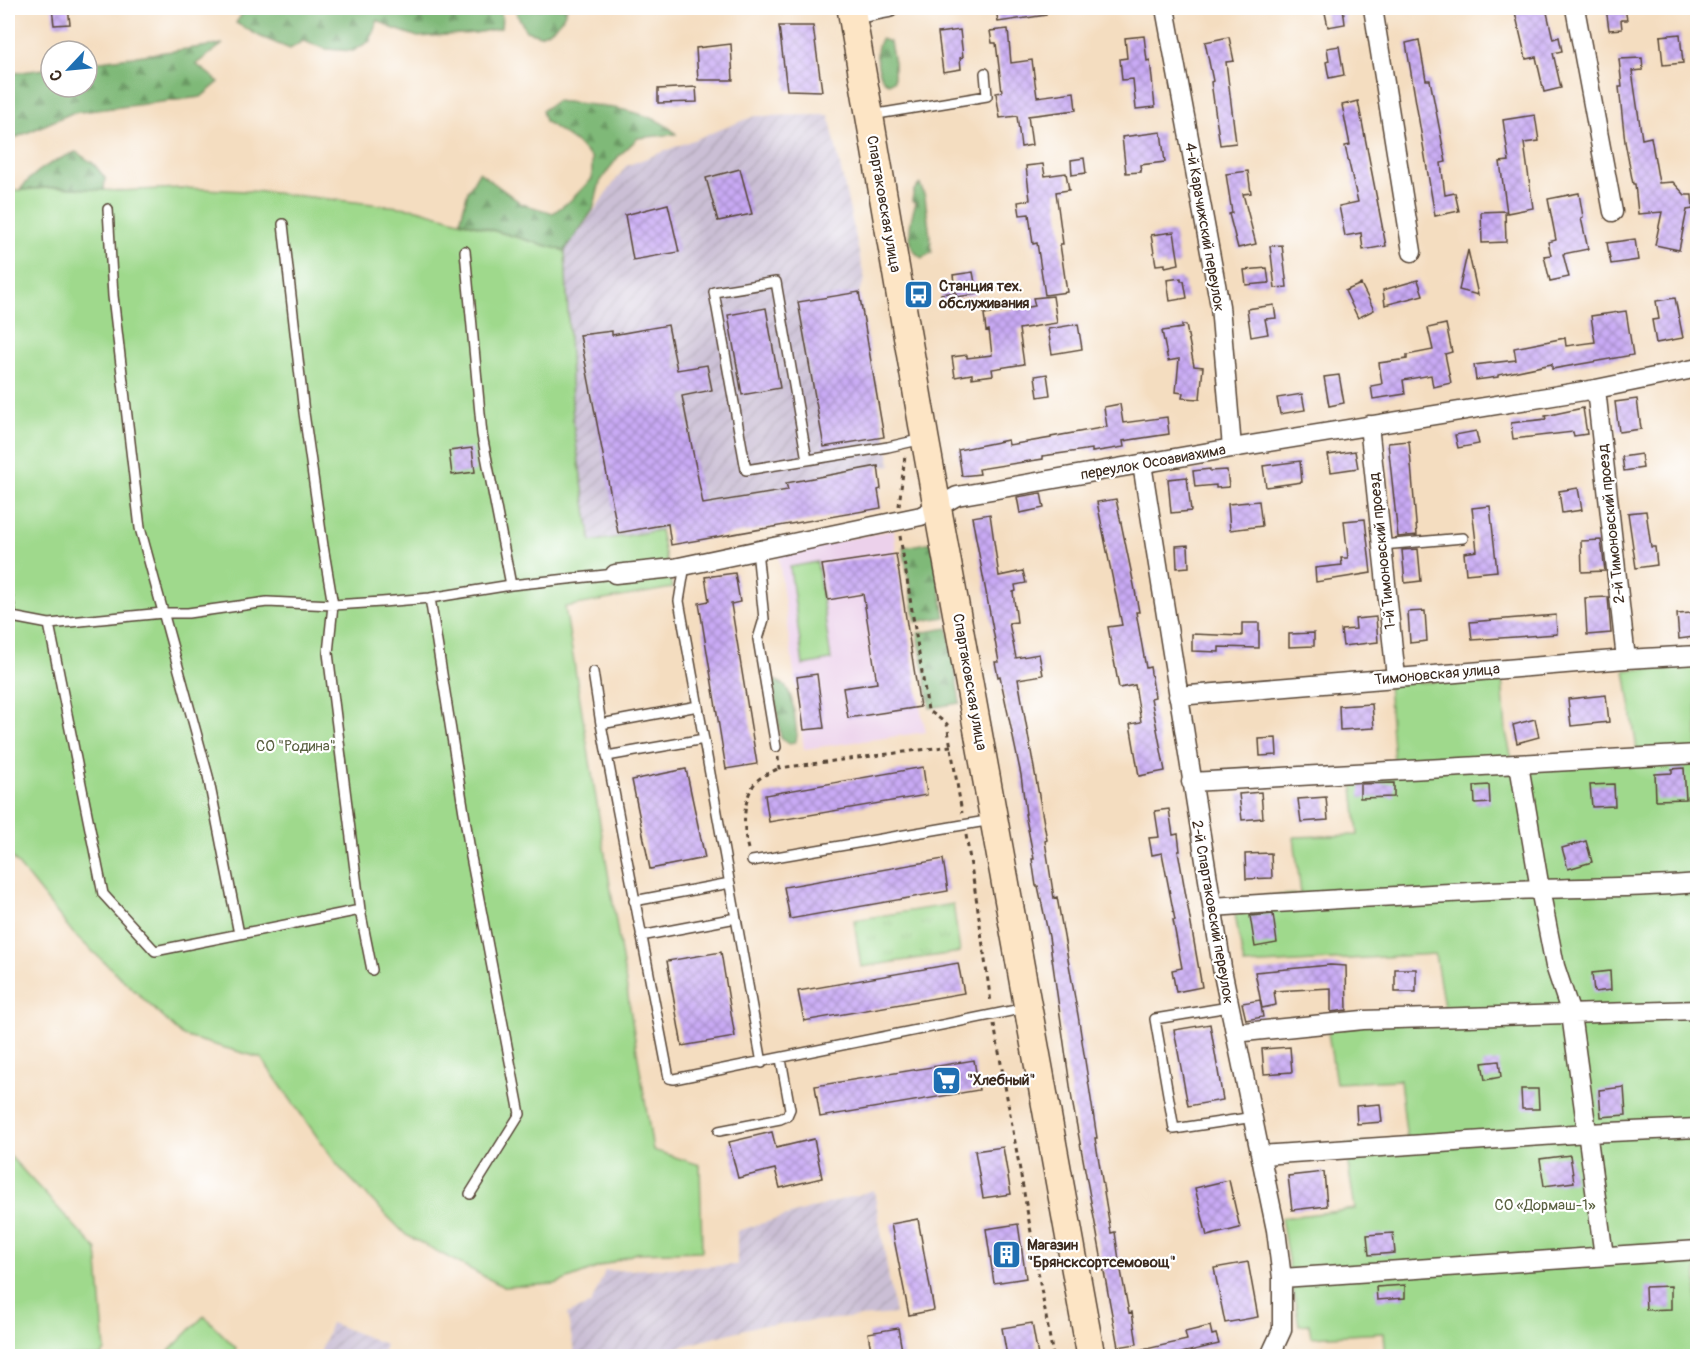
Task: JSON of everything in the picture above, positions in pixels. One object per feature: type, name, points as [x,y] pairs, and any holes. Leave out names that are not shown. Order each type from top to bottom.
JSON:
[{"type":"street","points":[[852,11],[889,8]]},
{"type":"street","name":"4-й Карачижский переулок","points":[[1165,8],[1220,306],[1232,448]]},
{"type":"street","points":[[1372,8],[1412,252]]},
{"type":"street","points":[[1575,8],[1613,212]]},
{"type":"street","name":"Спартаковская улица","points":[[852,11],[868,116],[925,439],[1091,1356]]},
{"type":"street","name":"переулок Осоавиахима","points":[[615,574],[686,565],[921,516],[957,496],[1369,425],[1596,389],[1698,368]]},
{"type":"street","name":"2-й Тимоновский проезд","points":[[1596,389],[1626,659]]},
{"type":"street","name":"1-й Тимоновский проезд","points":[[1369,425],[1396,677]]},
{"type":"street","name":"2-й Спартаковский переулок","points":[[1142,464],[1191,782],[1229,1006],[1276,1230],[1282,1278],[1282,1330],[1270,1356]]},
{"type":"street","name":"Тимоновская улица","points":[[1178,696],[1396,677],[1698,655]]},
{"type":"street","points":[[1191,782],[1698,754]]},
{"type":"street","points":[[1519,765],[1540,889],[1556,966],[1570,1014],[1604,1256]]},
{"type":"street","points":[[1212,907],[1540,889],[1698,883]]},
{"type":"street","points":[[1235,1033],[1363,1020],[1698,1010]]},
{"type":"street","points":[[1261,1155],[1698,1128]]},
{"type":"street","points":[[1282,1278],[1698,1250]]},
{"type":"lane","points":[[868,116],[987,96],[985,73]]},
{"type":"lane","points":[[108,209],[114,306],[140,528],[208,776],[239,934]]},
{"type":"lane","points":[[283,224],[304,413],[333,605],[328,653],[360,910],[372,970]]},
{"type":"lane","points":[[465,251],[482,435],[511,585]]},
{"type":"lane","points":[[807,460],[776,282],[714,292],[746,470],[888,447],[925,439]]},
{"type":"lane","points":[[1382,545],[1463,538]]},
{"type":"lane","points":[[757,550],[764,619],[758,639],[776,747]]},
{"type":"lane","points":[[686,565],[679,601],[762,1063]]},
{"type":"lane","points":[[8,596],[12,617],[49,624],[163,613],[188,613],[267,602],[333,605],[430,598],[511,585],[615,574]]},
{"type":"lane","points":[[430,598],[471,857],[520,1114],[470,1194]]},
{"type":"lane","points":[[49,624],[103,894],[156,951],[360,910]]},
{"type":"lane","points":[[593,672],[634,901],[669,1078],[762,1063],[1029,1008]]},
{"type":"lane","points":[[601,724],[698,706]]},
{"type":"lane","points":[[607,756],[704,740]]},
{"type":"lane","points":[[752,861],[995,819]]},
{"type":"lane","points":[[634,901],[730,883]]},
{"type":"lane","points":[[641,936],[736,918]]},
{"type":"lane","points":[[1229,1006],[1155,1019],[1173,1129],[1254,1117]]},
{"type":"lane","points":[[719,1131],[787,1116],[790,1109],[781,1059]]},
{"type":"path","points":[[898,521],[928,710],[947,724],[977,903],[992,1015],[1053,1356]]},
{"type":"path","points":[[752,861],[744,822],[749,796],[755,782],[779,768],[951,746]]},
{"type":"path","points":[[776,747],[779,768]]},
{"type":"shaded area","points":[[829,115],[865,280],[859,292],[891,465],[878,467],[882,489],[591,542],[573,423],[565,251],[626,166],[755,116]]},
{"type":"shaded area","points":[[894,530],[920,707],[926,732],[804,749],[778,552]]},
{"type":"shaded area","points":[[874,1190],[895,1314],[756,1326],[648,1356],[575,1356],[567,1314],[591,1304],[605,1271],[737,1265],[737,1231]]},
{"type":"shaded area","points":[[331,1323],[385,1344],[382,1356],[319,1356]]},
{"type":"green space","points":[[246,8],[498,8],[502,16],[501,28],[475,33],[418,37],[392,28],[378,20],[370,41],[353,51],[326,49],[303,41],[290,49],[236,23]]},
{"type":"green space","points":[[518,8],[567,8],[557,25],[540,35],[526,31],[516,12]]},
{"type":"green space","points":[[881,39],[890,42],[894,63],[894,81],[888,83],[883,80],[878,65],[877,54]]},
{"type":"green space","points":[[223,44],[196,64],[219,82],[201,97],[72,113],[8,141],[8,74],[39,70],[39,99],[99,99],[99,61]]},
{"type":"green space","points":[[556,101],[637,113],[666,125],[676,134],[638,138],[618,157],[600,182],[593,210],[565,251],[461,221],[468,191],[479,172],[522,204],[553,213],[571,200],[592,179],[592,158],[575,142],[545,121],[542,111]]},
{"type":"green space","points":[[76,152],[94,164],[105,178],[104,190],[58,187],[20,190],[45,167]]},
{"type":"green space","points":[[920,184],[925,197],[932,252],[922,258],[913,247],[910,233],[916,203],[912,200],[914,190]]},
{"type":"green space","name":"СО \"Родина\"","points":[[58,187],[118,191],[182,188],[266,192],[417,209],[565,251],[573,423],[591,542],[660,530],[672,588],[565,607],[653,1150],[700,1165],[702,1251],[636,1253],[555,1284],[504,1287],[406,1235],[338,1166],[261,1058],[183,1036],[73,933],[8,852],[8,191]]},
{"type":"green space","points":[[933,542],[945,617],[916,622],[903,547]]},
{"type":"green space","points":[[817,562],[831,660],[803,665],[790,567]]},
{"type":"green space","points":[[948,628],[960,703],[930,708],[918,633]]},
{"type":"green space","name":"СО «Дормаш-1»","points":[[1697,666],[1697,1356],[1386,1356],[1384,1333],[1311,1337],[1309,1324],[1299,1325],[1281,1218],[1355,1209],[1345,1145],[1407,1141],[1400,1080],[1336,1083],[1326,1020],[1445,1013],[1435,954],[1244,965],[1232,898],[1301,894],[1294,837],[1358,835],[1352,778],[1395,774],[1388,684],[1502,678],[1506,732],[1512,760],[1637,750],[1625,670]]},
{"type":"green space","points":[[775,681],[782,683],[790,694],[792,702],[797,735],[796,741],[790,744],[781,739],[773,684]]},
{"type":"green space","points":[[953,904],[960,952],[861,967],[854,920]]},
{"type":"green space","points":[[8,1154],[97,1250],[105,1351],[101,1356],[8,1356]]},
{"type":"green space","points":[[204,1316],[236,1348],[233,1356],[164,1356]]},
{"type":"building","points":[[52,8],[68,8],[70,24],[54,25]]},
{"type":"building","points":[[996,8],[1046,8],[1046,15],[998,22]]},
{"type":"building","points":[[1324,8],[1343,8],[1345,24],[1328,27]]},
{"type":"building","points":[[1546,8],[1553,39],[1559,37],[1562,51],[1553,53],[1561,88],[1544,92],[1536,57],[1526,59],[1515,12]]},
{"type":"building","points":[[1606,8],[1625,8],[1627,20],[1621,20],[1622,29],[1609,30]]},
{"type":"building","points":[[779,26],[813,26],[822,91],[787,90]]},
{"type":"building","points":[[1008,29],[1011,63],[1032,60],[1037,97],[1074,92],[1076,110],[1028,116],[1032,145],[1021,147],[1017,116],[1000,118],[996,93],[1002,92],[996,43],[992,43],[990,31]]},
{"type":"building","points":[[960,30],[963,57],[960,58],[961,69],[943,72],[938,33]]},
{"type":"building","points":[[1680,34],[1683,63],[1663,65],[1660,36]]},
{"type":"building","points":[[1144,36],[1147,61],[1150,60],[1155,107],[1136,109],[1133,79],[1122,80],[1120,59],[1127,58],[1125,38]]},
{"type":"building","points":[[1229,37],[1234,61],[1226,62],[1236,143],[1220,145],[1211,82],[1213,81],[1205,42]]},
{"type":"building","points":[[1419,40],[1426,80],[1430,80],[1446,162],[1441,163],[1445,195],[1455,193],[1459,211],[1435,216],[1406,43]]},
{"type":"building","points":[[731,44],[733,80],[698,80],[696,48]]},
{"type":"building","points":[[1339,46],[1344,75],[1329,78],[1326,62],[1329,61],[1327,48]]},
{"type":"building","points":[[1642,58],[1643,70],[1632,71],[1642,139],[1651,137],[1659,183],[1673,182],[1685,195],[1692,195],[1693,209],[1687,210],[1679,250],[1655,245],[1662,212],[1638,214],[1635,184],[1633,184],[1625,142],[1619,87],[1622,87],[1619,59]]},
{"type":"building","points":[[696,87],[697,102],[658,103],[658,89]]},
{"type":"building","points":[[1358,101],[1386,246],[1363,250],[1361,233],[1345,236],[1339,206],[1358,202],[1345,146],[1350,145],[1342,105]]},
{"type":"building","points":[[1535,115],[1539,141],[1524,143],[1533,208],[1507,213],[1500,162],[1509,161],[1503,120]]},
{"type":"building","points":[[1161,132],[1165,162],[1140,165],[1141,172],[1126,173],[1122,137]]},
{"type":"building","points":[[1084,158],[1086,173],[1072,175],[1071,160]]},
{"type":"building","points":[[1043,164],[1045,176],[1066,173],[1069,190],[1056,192],[1067,292],[1045,295],[1037,243],[1033,244],[1029,214],[1020,215],[1018,202],[1030,200],[1026,166]]},
{"type":"building","points":[[740,169],[752,214],[718,221],[706,178]]},
{"type":"building","points":[[1248,171],[1251,193],[1243,194],[1256,244],[1238,248],[1229,214],[1232,213],[1226,174]]},
{"type":"building","points":[[1579,193],[1583,217],[1581,218],[1588,249],[1563,254],[1569,277],[1550,281],[1544,256],[1551,255],[1548,242],[1556,240],[1548,199]]},
{"type":"building","points":[[668,204],[679,252],[633,260],[625,215]]},
{"type":"building","points":[[1505,211],[1506,242],[1482,243],[1481,212]]},
{"type":"building","points":[[1174,232],[1179,264],[1165,267],[1165,264],[1156,265],[1151,235]]},
{"type":"building","points":[[1635,239],[1638,260],[1611,264],[1607,243]]},
{"type":"building","points":[[1282,245],[1287,287],[1275,288],[1270,246]]},
{"type":"building","points":[[1468,250],[1478,295],[1459,290]]},
{"type":"building","points":[[1267,268],[1269,283],[1246,285],[1244,270]]},
{"type":"building","points":[[973,272],[977,294],[956,297],[953,275]]},
{"type":"building","points":[[1181,278],[1181,281],[1184,281],[1187,298],[1170,301],[1167,280]]},
{"type":"building","points":[[1418,280],[1423,295],[1385,305],[1383,290]]},
{"type":"building","points":[[1361,284],[1374,310],[1358,318],[1345,291]]},
{"type":"building","points":[[859,292],[884,437],[824,447],[798,302]]},
{"type":"building","points":[[956,292],[957,304],[942,306],[941,294]]},
{"type":"building","points":[[1053,296],[1057,323],[1019,329],[1024,364],[992,369],[993,375],[972,378],[972,374],[955,377],[952,357],[992,355],[989,330],[986,331],[984,314],[1035,306],[1033,298]]},
{"type":"building","points":[[1675,298],[1683,338],[1656,343],[1652,320],[1659,319],[1656,301]]},
{"type":"building","points":[[1274,305],[1276,318],[1265,319],[1268,334],[1251,337],[1247,309]]},
{"type":"building","points":[[766,308],[780,388],[742,395],[728,315]]},
{"type":"building","points":[[1626,311],[1633,355],[1552,369],[1552,364],[1476,380],[1474,365],[1516,360],[1514,348],[1565,338],[1566,346],[1595,342],[1591,316]]},
{"type":"building","points":[[1078,324],[1082,349],[1052,354],[1048,329]]},
{"type":"building","points":[[1446,324],[1452,352],[1445,354],[1451,383],[1433,387],[1431,375],[1403,380],[1405,394],[1373,399],[1371,386],[1382,384],[1379,363],[1407,359],[1407,355],[1433,350],[1428,328]]},
{"type":"building","points":[[668,325],[677,370],[707,365],[712,390],[682,396],[703,504],[788,490],[786,483],[878,466],[881,508],[671,545],[668,524],[618,533],[580,335],[612,331],[612,335]]},
{"type":"building","points":[[1182,325],[1186,325],[1194,366],[1203,367],[1200,399],[1182,398],[1183,393],[1176,392],[1179,359],[1168,361],[1162,331],[1182,328]]},
{"type":"building","points":[[1047,374],[1050,395],[1038,397],[1035,376]]},
{"type":"building","points":[[1339,375],[1344,403],[1329,406],[1324,377]]},
{"type":"building","points":[[1302,394],[1305,410],[1280,414],[1277,398]]},
{"type":"building","points":[[1637,399],[1641,429],[1619,432],[1615,402]]},
{"type":"building","points":[[1120,404],[1123,423],[1167,417],[1169,434],[1123,441],[1124,447],[1043,456],[1043,459],[979,469],[980,474],[962,476],[958,450],[1008,440],[1009,445],[1107,427],[1104,407]]},
{"type":"building","points":[[1583,408],[1587,434],[1574,436],[1573,432],[1513,439],[1511,423],[1546,419],[1545,416]]},
{"type":"building","points":[[1476,431],[1479,444],[1458,448],[1455,435]]},
{"type":"building","points":[[1409,441],[1417,535],[1398,537],[1388,443]]},
{"type":"building","points":[[472,448],[475,472],[452,475],[449,451]]},
{"type":"building","points":[[1355,451],[1358,468],[1331,472],[1328,455]]},
{"type":"building","points":[[1641,454],[1643,468],[1624,471],[1622,457]]},
{"type":"building","points":[[1300,461],[1302,482],[1266,487],[1263,466]]},
{"type":"building","points":[[1210,469],[1210,471],[1227,470],[1229,487],[1216,488],[1216,485],[1195,487],[1193,471]]},
{"type":"building","points":[[1187,477],[1191,511],[1171,513],[1168,479]]},
{"type":"building","points":[[1578,488],[1582,510],[1562,513],[1559,491]]},
{"type":"building","points":[[1041,493],[1044,508],[1020,513],[1017,497]]},
{"type":"building","points":[[1116,499],[1139,612],[1136,612],[1146,668],[1150,667],[1155,697],[1151,698],[1165,771],[1139,776],[1130,724],[1141,722],[1135,685],[1119,688],[1108,627],[1122,625],[1097,502]]},
{"type":"building","points":[[1259,501],[1262,526],[1230,530],[1228,504]]},
{"type":"building","points":[[1490,506],[1497,571],[1466,574],[1464,553],[1477,551],[1472,508]]},
{"type":"building","points":[[1646,511],[1651,547],[1655,547],[1657,565],[1636,568],[1628,513]]},
{"type":"building","points":[[990,514],[999,576],[1023,571],[1026,583],[1015,585],[1016,591],[1013,592],[1017,622],[1009,623],[1016,658],[1039,654],[1043,675],[1018,679],[1047,840],[1045,841],[1054,898],[1057,897],[1078,1015],[1111,1233],[1115,1232],[1129,1313],[1132,1312],[1137,1344],[1118,1347],[1072,1100],[1049,937],[1038,886],[1036,886],[1021,775],[995,662],[999,662],[972,517]]},
{"type":"building","points":[[1365,519],[1371,573],[1316,582],[1315,568],[1342,565],[1341,558],[1348,558],[1344,521]]},
{"type":"building","points":[[1601,540],[1605,571],[1582,572],[1581,541]]},
{"type":"building","points":[[1188,545],[1189,567],[1177,568],[1176,546]]},
{"type":"building","points":[[1418,549],[1421,581],[1405,583],[1402,550]]},
{"type":"building","points":[[896,554],[920,707],[848,718],[843,688],[877,683],[863,594],[828,600],[822,565]]},
{"type":"building","points":[[735,573],[740,602],[731,604],[757,764],[726,769],[699,603],[709,601],[705,577]]},
{"type":"building","points":[[1608,597],[1611,633],[1587,635],[1585,598]]},
{"type":"building","points":[[1425,611],[1427,641],[1410,643],[1408,612]]},
{"type":"building","points":[[1692,613],[1694,637],[1679,639],[1677,614]]},
{"type":"building","points":[[1556,615],[1557,634],[1472,640],[1470,622]]},
{"type":"building","points":[[1376,617],[1378,642],[1343,646],[1341,630],[1356,629],[1355,619]]},
{"type":"building","points":[[1242,623],[1259,623],[1259,648],[1219,647],[1219,652],[1192,651],[1192,634],[1242,636]]},
{"type":"building","points":[[1314,633],[1314,646],[1289,647],[1289,634]]},
{"type":"building","points":[[817,674],[824,728],[804,730],[797,677]]},
{"type":"building","points":[[1606,695],[1609,722],[1571,726],[1568,699]]},
{"type":"building","points":[[1372,704],[1374,728],[1340,730],[1339,706]]},
{"type":"building","points":[[1535,719],[1539,737],[1517,743],[1513,725]]},
{"type":"building","points":[[1276,738],[1277,755],[1260,756],[1259,739]]},
{"type":"building","points":[[923,767],[927,795],[769,822],[765,795]]},
{"type":"building","points":[[1684,768],[1686,799],[1656,800],[1655,774],[1672,773],[1672,769]]},
{"type":"building","points":[[686,769],[705,858],[650,869],[632,780]]},
{"type":"building","points":[[1394,783],[1394,797],[1360,798],[1360,784]]},
{"type":"building","points":[[1614,784],[1615,806],[1592,807],[1590,785]]},
{"type":"building","points":[[1489,785],[1490,803],[1475,804],[1474,786]]},
{"type":"building","points":[[1261,792],[1263,818],[1242,820],[1239,794]]},
{"type":"building","points":[[1326,797],[1328,820],[1301,822],[1298,799]]},
{"type":"building","points":[[1169,809],[1173,835],[1178,834],[1180,851],[1178,851],[1202,987],[1176,992],[1172,970],[1182,968],[1173,920],[1175,920],[1162,853],[1152,855],[1149,838],[1159,837],[1155,811]]},
{"type":"building","points":[[1586,841],[1592,862],[1568,869],[1562,848]]},
{"type":"building","points":[[1271,853],[1272,878],[1246,879],[1245,854]]},
{"type":"building","points":[[943,859],[948,891],[790,919],[784,887]]},
{"type":"building","points":[[1273,914],[1277,943],[1255,947],[1250,916]]},
{"type":"building","points":[[721,952],[735,1037],[682,1046],[667,961]]},
{"type":"building","points":[[958,963],[964,993],[804,1021],[798,991]]},
{"type":"building","points":[[1330,965],[1346,966],[1347,1010],[1331,1012],[1331,988],[1274,991],[1276,1005],[1262,1008],[1255,972]]},
{"type":"building","points":[[1395,969],[1416,969],[1416,992],[1395,992]]},
{"type":"building","points":[[1610,971],[1611,990],[1594,992],[1592,973]]},
{"type":"building","points":[[1260,1000],[1263,1017],[1246,1020],[1242,1003]]},
{"type":"building","points":[[1210,1024],[1223,1100],[1188,1106],[1174,1030]]},
{"type":"building","points":[[1290,1047],[1292,1072],[1264,1074],[1262,1049]]},
{"type":"building","points":[[974,1060],[979,1090],[820,1117],[815,1086]]},
{"type":"building","points":[[1499,1061],[1501,1077],[1485,1080],[1482,1063]]},
{"type":"building","points":[[1624,1087],[1626,1115],[1601,1117],[1599,1090]]},
{"type":"building","points":[[1521,1089],[1538,1089],[1539,1109],[1522,1109]]},
{"type":"building","points":[[1380,1104],[1382,1122],[1357,1124],[1356,1106]]},
{"type":"building","points":[[772,1132],[776,1148],[814,1139],[822,1178],[780,1188],[775,1169],[738,1178],[729,1142]]},
{"type":"building","points":[[1003,1147],[1011,1194],[983,1198],[975,1151]]},
{"type":"building","points":[[1570,1155],[1574,1182],[1544,1186],[1540,1159]]},
{"type":"building","points":[[1324,1172],[1327,1206],[1292,1210],[1288,1176]]},
{"type":"building","points":[[1229,1180],[1240,1228],[1207,1236],[1195,1188]]},
{"type":"building","points":[[918,1219],[934,1310],[909,1315],[891,1224]]},
{"type":"building","name":"Магазин \"Брянсксортсемовощ\"","points":[[1018,1224],[1026,1278],[994,1283],[986,1229]]},
{"type":"building","points":[[1393,1233],[1395,1253],[1369,1255],[1367,1235]]},
{"type":"building","points":[[1248,1262],[1258,1317],[1225,1323],[1214,1268]]},
{"type":"building","points":[[1405,1285],[1405,1298],[1377,1300],[1376,1287]]},
{"type":"building","points":[[1671,1286],[1671,1309],[1646,1310],[1645,1287]]},
{"type":"building","points":[[1032,1323],[1038,1356],[1007,1356],[1002,1328]]},
{"type":"building","points":[[1210,1326],[1212,1335],[1216,1334],[1219,1344],[1169,1356],[1137,1356],[1137,1351],[1187,1340],[1185,1332]]},
{"type":"building","points":[[898,1328],[903,1356],[872,1356],[868,1333]]},
{"type":"place","name":"Станция тех. обслуживания","points":[[918,295]]},
{"type":"place","name":"\"Хлебный\"","points":[[946,1080]]},
{"type":"place","name":"Магазин \"Брянсксортсемовощ\"","points":[[1006,1254]]}]
